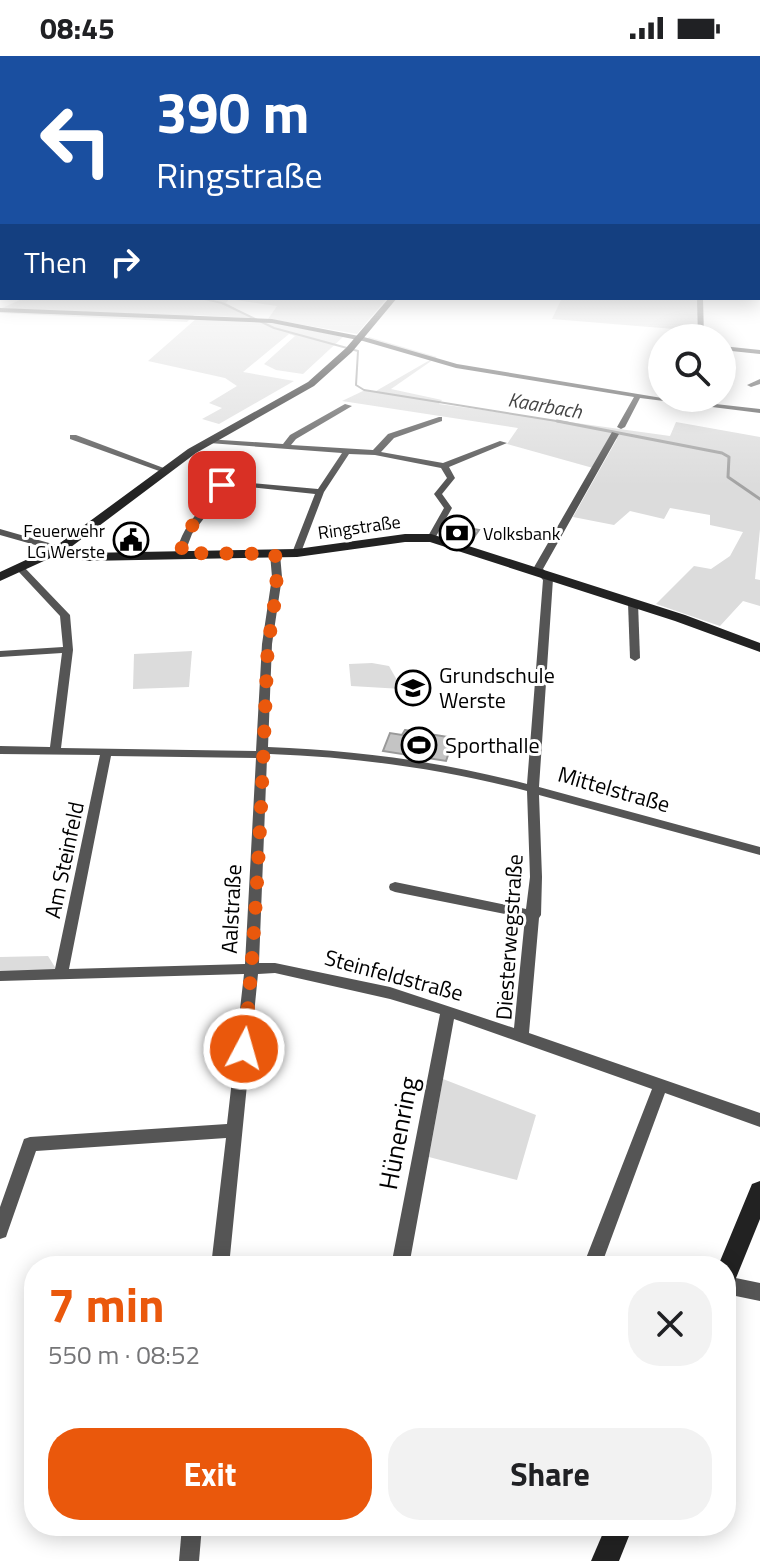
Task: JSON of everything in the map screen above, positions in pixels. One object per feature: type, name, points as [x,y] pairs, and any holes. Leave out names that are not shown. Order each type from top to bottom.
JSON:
[{"type":"street","points":[[0,577],[58,550],[209,441],[311,384],[353,346]]},
{"type":"street","points":[[365,346],[456,366],[648,397]]},
{"type":"street","points":[[736,349],[760,352]]},
{"type":"street","points":[[751,385],[760,381]]},
{"type":"street","points":[[538,573],[638,396]]},
{"type":"street","points":[[286,446],[293,437],[348,406]]},
{"type":"street","points":[[736,408],[760,411]]},
{"type":"street","points":[[375,453],[391,436],[439,419]]},
{"type":"street","points":[[73,437],[165,470]]},
{"type":"street","points":[[209,441],[375,453],[444,466],[503,443]]},
{"type":"street","points":[[297,553],[320,492],[347,451]]},
{"type":"street","points":[[431,538],[448,508],[438,494],[451,478],[444,466]]},
{"type":"street","points":[[181,553],[191,523],[215,502],[222,485],[320,492]]},
{"type":"street","points":[[0,532],[58,550]]},
{"type":"street","name":"Ringstraße","points":[[58,550],[86,557],[181,553],[275,554],[405,538],[431,538],[633,603],[760,648]]},
{"type":"street","name":"Aalstraße","points":[[221,1256],[252,967],[265,752],[267,644],[277,577],[275,554]]},
{"type":"street","points":[[21,569],[65,615],[68,650],[55,752]]},
{"type":"street","name":"Diesterwegstraße","points":[[521,1036],[537,870],[533,787],[548,579],[538,573]]},
{"type":"street","points":[[633,603],[635,658]]},
{"type":"street","points":[[0,654],[68,650]]},
{"type":"street","name":"Mittelstraße","points":[[0,750],[106,754],[329,750],[533,787],[760,851]]},
{"type":"street","name":"Am Steinfeld","points":[[61,974],[106,754]]},
{"type":"street","points":[[395,887],[534,915]]},
{"type":"street","name":"Steinfeldstraße","points":[[0,976],[252,967],[376,990],[448,1011],[760,1120]]},
{"type":"street","name":"Hünenring","points":[[402,1256],[448,1011]]},
{"type":"street","points":[[596,1256],[661,1084]]},
{"type":"street","points":[[0,1231],[30,1144],[236,1130]]},
{"type":"street","points":[[734,1256],[760,1191]]},
{"type":"street","points":[[736,1287],[760,1292]]},
{"type":"street","points":[[189,1561],[191,1536]]},
{"type":"street","points":[[605,1561],[616,1536]]},
{"type":"shaded area","points":[[165,346],[274,346],[243,372],[294,381],[219,424],[202,419],[222,408],[209,403],[237,386],[225,378],[148,361]]},
{"type":"shaded area","points":[[284,346],[333,346],[303,374],[276,370],[264,364]]},
{"type":"shaded area","points":[[386,346],[400,346],[437,357],[391,389],[442,400],[439,404],[670,436],[676,422],[760,437],[760,529],[755,579],[760,580],[760,606],[743,601],[720,626],[656,604],[694,566],[711,569],[730,556],[743,532],[710,525],[710,515],[670,508],[664,519],[630,511],[614,525],[573,517],[617,439],[609,438],[593,468],[507,444],[518,428],[342,401],[363,391],[376,391],[430,360]]},
{"type":"shaded area","points":[[192,651],[189,687],[133,689],[134,654]]},
{"type":"shaded area","points":[[349,664],[389,666],[402,689],[351,686]]},
{"type":"shaded area","points":[[48,956],[58,972],[0,975],[0,957]]},
{"type":"shaded area","points":[[443,1079],[536,1115],[517,1180],[429,1157]]},
{"type":"building","name":"Volksbank","points":[[446,524],[479,530],[472,540],[456,539],[441,534]]},
{"type":"building","name":"Sporthalle","points":[[405,730],[454,738],[446,761],[383,751],[390,733],[402,735]]},
{"type":"waterway","name":"Kaarbach","points":[[341,346],[358,351],[356,385],[364,390],[559,421]]},
{"type":"waterway","name":"Kaarbach","points":[[559,421],[569,423]]},
{"type":"waterway","name":"Kaarbach","points":[[559,421],[722,453],[729,457],[728,477],[760,499]]},
{"type":"place","name":"Volksbank","points":[[457,533]]},
{"type":"place","name":"Feuerwehr LG Werste","points":[[131,540]]},
{"type":"place","name":"Grundschule Werste","points":[[413,688]]},
{"type":"place","name":"Sporthalle","points":[[419,745]]},
{"type":"route","points":[[222,485],[215,502],[191,523],[181,553],[275,554],[277,577],[267,644],[265,755],[244,1049]]}]
